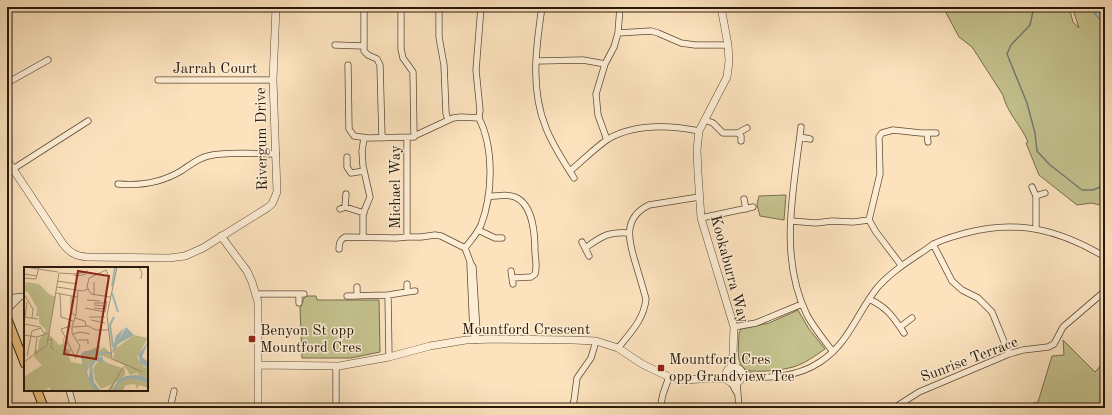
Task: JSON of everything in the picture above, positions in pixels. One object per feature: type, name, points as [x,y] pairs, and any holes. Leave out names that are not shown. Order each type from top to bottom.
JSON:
[{"type":"main road","points":[[7,318],[16,345],[24,362]]},
{"type":"main road","points":[[7,334],[16,345]]},
{"type":"main road","points":[[37,391],[42,407]]},
{"type":"street","points":[[111,7],[133,7]]},
{"type":"street","name":"Rivergum Drive","points":[[7,160],[68,251],[75,255],[94,257],[178,257],[192,254],[204,248],[272,204],[277,192],[273,80],[276,7]]},
{"type":"street","name":"Michael Way","points":[[401,7],[401,49],[403,58],[413,72],[407,237]]},
{"type":"street","points":[[439,7],[439,37],[444,65],[446,113],[448,120]]},
{"type":"street","points":[[465,248],[475,236],[486,207],[490,170],[485,135],[480,118],[476,70],[480,7]]},
{"type":"street","points":[[542,7],[537,36],[536,61],[536,87],[540,113],[550,138],[574,178]]},
{"type":"street","points":[[608,140],[598,115],[596,94],[605,64],[612,51],[618,33],[620,7]]},
{"type":"street","name":"Kookaburra Way","points":[[721,7],[728,45],[729,61],[727,77],[699,131],[697,150],[701,218],[734,327],[734,375]]},
{"type":"street","points":[[334,8],[364,8],[364,51],[365,54],[377,59],[380,65],[382,138]]},
{"type":"street","points":[[618,33],[651,31],[681,43],[695,45],[728,45]]},
{"type":"street","points":[[335,45],[363,46]]},
{"type":"street","points":[[536,61],[562,59],[583,60],[605,64]]},
{"type":"street","points":[[7,83],[48,60]]},
{"type":"street","points":[[348,65],[349,129],[354,136],[364,138],[410,137],[448,120],[461,117],[480,118]]},
{"type":"street","name":"Jarrah Court","points":[[158,80],[273,80]]},
{"type":"street","points":[[705,120],[713,124],[724,133],[738,133],[747,128]]},
{"type":"street","points":[[13,169],[88,121]]},
{"type":"street","points":[[570,171],[608,140],[621,133],[636,128],[669,126],[699,131]]},
{"type":"street","points":[[801,127],[791,221],[790,248],[792,265],[797,291],[802,304],[814,327],[833,352]]},
{"type":"street","points":[[901,265],[876,232],[869,220],[880,174],[879,138],[882,133],[893,130],[936,133]]},
{"type":"street","points":[[738,133],[741,141]]},
{"type":"street","points":[[927,133],[928,142]]},
{"type":"street","points":[[363,237],[362,223],[370,197],[364,171],[362,151],[364,138]]},
{"type":"street","points":[[800,138],[810,139]]},
{"type":"street","points":[[118,184],[140,185],[164,180],[208,156],[219,154],[276,154]]},
{"type":"street","points":[[347,157],[347,167],[351,173],[364,171]]},
{"type":"street","points":[[1032,187],[1036,196],[1036,228]]},
{"type":"street","points":[[1036,196],[1045,193]]},
{"type":"street","points":[[346,194],[343,208],[364,213]]},
{"type":"street","points":[[488,196],[505,194],[516,197],[526,206],[531,218],[535,239],[535,274],[531,277],[513,281],[511,271]]},
{"type":"street","points":[[618,348],[640,321],[645,308],[646,299],[629,242],[629,233],[633,219],[636,214],[644,208],[656,204],[699,197]]},
{"type":"street","points":[[744,199],[746,209]]},
{"type":"street","points":[[701,218],[753,207]]},
{"type":"street","points":[[791,221],[816,223],[869,220]]},
{"type":"street","name":"Mountford Crescent","points":[[258,366],[336,366],[389,357],[430,346],[459,341],[516,339],[596,341],[618,348],[642,364],[669,377],[686,380],[734,375],[756,378],[783,376],[798,373],[820,363],[833,352],[848,334],[869,300],[888,277],[901,265],[933,244],[960,234],[989,228],[1015,226],[1036,228],[1060,234],[1105,257]]},
{"type":"street","points":[[478,230],[495,238],[502,238]]},
{"type":"street","points":[[585,248],[595,240],[605,235],[621,232],[629,233]]},
{"type":"street","points":[[221,236],[247,271],[258,302],[258,408]]},
{"type":"street","points":[[339,249],[340,243],[345,237],[396,238],[440,236],[465,248],[470,264],[473,267],[475,281],[477,332],[475,340]]},
{"type":"street","points":[[582,242],[589,256]]},
{"type":"street","points":[[933,244],[952,281],[962,290],[978,298],[992,312],[1009,354]]},
{"type":"street","points":[[407,284],[407,292]]},
{"type":"street","points":[[356,287],[357,296]]},
{"type":"street","name":"Sunrise Terrace","points":[[894,408],[919,392],[1009,354],[1023,350],[1048,347],[1054,344],[1063,327],[1105,291]]},
{"type":"street","points":[[347,296],[388,295],[415,292]]},
{"type":"street","points":[[256,294],[301,294],[299,303]]},
{"type":"street","points":[[388,295],[389,357]]},
{"type":"street","points":[[7,298],[22,296]]},
{"type":"street","points":[[7,310],[22,296]]},
{"type":"street","points":[[869,300],[886,309],[904,333]]},
{"type":"street","points":[[734,327],[756,323],[802,304]]},
{"type":"street","points":[[900,327],[912,318]]},
{"type":"street","points":[[571,408],[574,401],[577,378],[592,358],[596,341]]},
{"type":"street","points":[[336,366],[336,408]]},
{"type":"street","points":[[734,375],[739,408]]},
{"type":"street","points":[[660,408],[669,377]]},
{"type":"street","points":[[69,391],[74,408]]},
{"type":"street","points":[[170,408],[174,392]]},
{"type":"shaded area","points":[[943,7],[1069,7],[1073,22],[1079,28],[1072,7],[1094,7],[1105,22],[1105,206],[1091,203],[1077,205],[1039,175],[1026,143],[1028,142],[1008,108],[1003,95],[972,47],[959,37]]},
{"type":"shaded area","points":[[786,195],[784,220],[760,216],[757,205],[759,196]]},
{"type":"shaded area","points":[[305,296],[316,296],[317,300],[379,300],[380,352],[351,358],[302,358],[300,308]]},
{"type":"shaded area","points":[[798,310],[809,329],[825,349],[805,362],[789,368],[770,371],[751,371],[744,368],[740,363],[738,348],[739,333],[741,329],[769,323]]},
{"type":"shaded area","points":[[1063,340],[1095,372],[1105,361],[1105,408],[1032,408],[1031,404],[1038,402],[1052,356],[1064,355]]},
{"type":"water","points":[[1089,7],[1105,7],[1105,26],[1090,8]]},
{"type":"waterway","points":[[1034,7],[1030,25],[1011,45],[1007,54],[1027,103],[1035,133],[1037,151],[1049,164],[1082,190],[1093,190],[1105,185]]},
{"type":"place","name":"Benyon St opp Mountford Cres","points":[[252,339]]},
{"type":"place","name":"Mountford Cres opp Grandview Tce","points":[[661,368]]}]
